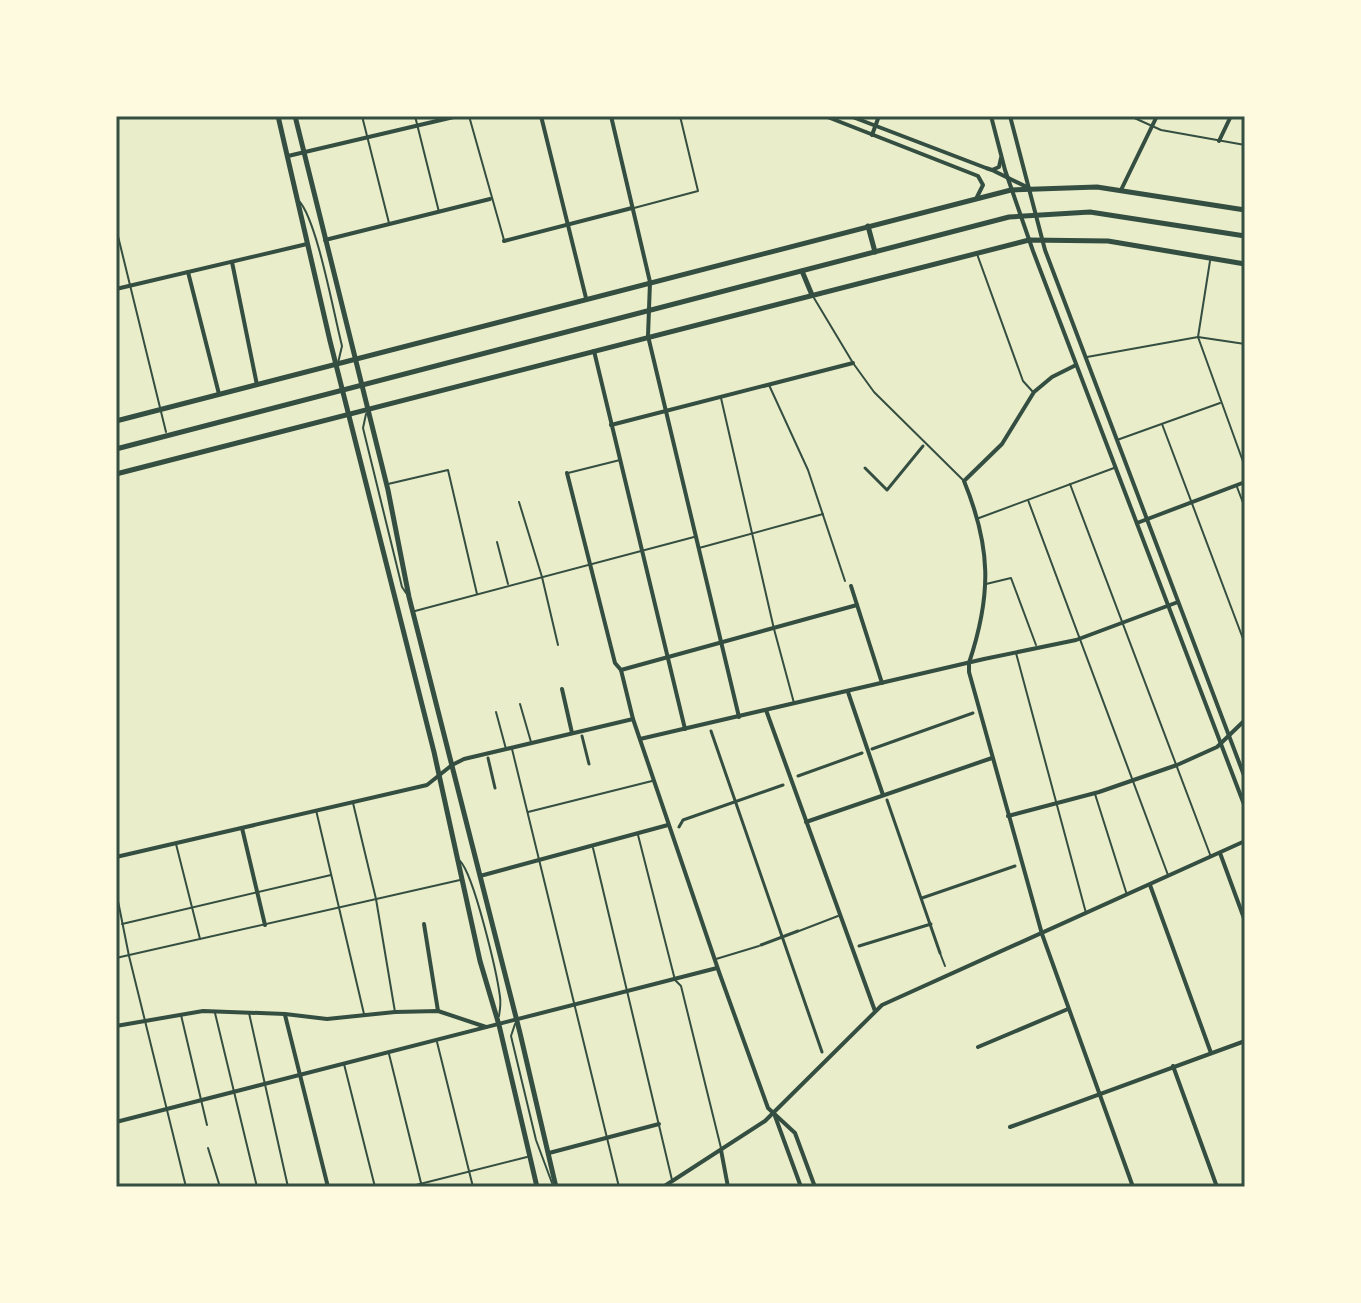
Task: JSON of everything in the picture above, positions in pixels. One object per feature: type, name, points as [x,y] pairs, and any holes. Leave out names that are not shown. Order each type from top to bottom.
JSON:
[{"type":"main road","points":[[278,116],[537,1187]]},
{"type":"main road","points":[[295,116],[387,485],[409,597],[555,1187]]},
{"type":"main road","points":[[116,421],[1011,190],[1079,186],[1245,210]]},
{"type":"main road","points":[[116,449],[1021,215],[1114,214],[1245,236]]},
{"type":"main road","points":[[868,225],[875,252]]},
{"type":"main road","points":[[116,474],[1029,240],[1108,241],[1245,264]]},
{"type":"main road","points":[[802,271],[812,295]]},
{"type":"street","points":[[288,156],[458,116]]},
{"type":"street","points":[[541,116],[586,298]]},
{"type":"street","points":[[611,116],[650,282],[648,336],[739,717]]},
{"type":"street","points":[[825,116],[978,176],[983,185],[977,197]]},
{"type":"street","points":[[850,116],[992,170],[1029,188]]},
{"type":"street","points":[[872,135],[879,116]]},
{"type":"street","points":[[991,116],[1007,177],[1029,240],[1245,807]]},
{"type":"street","points":[[1010,116],[1041,238],[1245,778]]},
{"type":"street","points":[[1121,190],[1157,116]]},
{"type":"street","points":[[1219,141],[1231,116]]},
{"type":"street","points":[[992,170],[1001,165],[1001,155]]},
{"type":"street","points":[[325,240],[490,199]]},
{"type":"street","points":[[504,241],[632,208]]},
{"type":"street","points":[[116,289],[307,244]]},
{"type":"street","points":[[232,262],[257,385]]},
{"type":"street","points":[[188,272],[219,394]]},
{"type":"street","points":[[594,351],[685,729]]},
{"type":"street","points":[[611,425],[853,363]]},
{"type":"street","points":[[1076,365],[1052,377],[1034,392],[1002,444],[964,481],[979,518],[985,557],[981,621],[969,672],[1042,934],[1133,1187]]},
{"type":"street","points":[[865,468],[887,490],[923,446]]},
{"type":"street","points":[[567,473],[615,663],[621,670],[633,719],[717,968],[768,1108],[795,1133],[815,1187]]},
{"type":"street","points":[[1137,523],[1245,482]]},
{"type":"street","points":[[851,586],[882,683]]},
{"type":"street","points":[[640,739],[1081,638],[1178,602]]},
{"type":"street","points":[[621,670],[857,605]]},
{"type":"street","points":[[562,689],[572,733]]},
{"type":"street","points":[[847,691],[940,953]]},
{"type":"street","points":[[766,710],[875,1011]]},
{"type":"street","points":[[872,749],[973,713]]},
{"type":"street","points":[[116,857],[427,785],[464,759],[633,719]]},
{"type":"street","points":[[1008,816],[1095,793],[1177,765],[1221,744],[1245,720]]},
{"type":"street","points":[[711,731],[822,1052]]},
{"type":"street","points":[[582,736],[589,764]]},
{"type":"street","points":[[798,776],[862,753]]},
{"type":"street","points":[[488,758],[495,788]]},
{"type":"street","points":[[806,822],[885,798],[992,758]]},
{"type":"street","points":[[679,827],[683,820],[783,785]]},
{"type":"street","points":[[480,876],[668,825]]},
{"type":"street","points":[[242,828],[265,925]]},
{"type":"street","points":[[663,1187],[673,1184],[774,1114],[875,1011],[1245,841]]},
{"type":"street","points":[[1220,853],[1245,921]]},
{"type":"street","points":[[922,898],[1015,866]]},
{"type":"street","points":[[1150,885],[1211,1053]]},
{"type":"street","points":[[424,924],[438,1011]]},
{"type":"street","points":[[859,946],[931,924]]},
{"type":"street","points":[[761,945],[798,931]]},
{"type":"street","points":[[116,1122],[717,968]]},
{"type":"street","points":[[978,1047],[1069,1009]]},
{"type":"street","points":[[116,1026],[181,1014],[214,1012],[327,1019],[438,1011],[488,1028]]},
{"type":"street","points":[[285,1014],[328,1187]]},
{"type":"street","points":[[1010,1127],[1245,1041]]},
{"type":"street","points":[[1173,1066],[1217,1187]]},
{"type":"street","points":[[774,1114],[801,1187]]},
{"type":"street","points":[[549,1153],[659,1124]]},
{"type":"street","points":[[721,1150],[728,1187]]},
{"type":"lane","points":[[362,116],[390,224]]},
{"type":"lane","points":[[415,116],[439,212]]},
{"type":"lane","points":[[469,116],[504,241]]},
{"type":"lane","points":[[632,208],[698,191],[680,116]]},
{"type":"lane","points":[[1130,116],[1152,127],[1245,145]]},
{"type":"lane","points":[[298,200],[305,207],[317,243],[342,346],[337,364]]},
{"type":"lane","points":[[116,228],[167,436]]},
{"type":"lane","points":[[977,253],[1023,381],[1034,392]]},
{"type":"lane","points":[[1211,259],[1198,337],[1245,467]]},
{"type":"lane","points":[[812,295],[874,392],[964,481]]},
{"type":"lane","points":[[1085,358],[1198,337],[1245,344]]},
{"type":"lane","points":[[768,384],[808,470],[845,581]]},
{"type":"lane","points":[[720,397],[774,629],[795,703]]},
{"type":"lane","points":[[1117,440],[1221,402]]},
{"type":"lane","points":[[367,409],[363,428],[402,587],[409,597]]},
{"type":"lane","points":[[1162,424],[1245,644]]},
{"type":"lane","points":[[567,473],[620,460]]},
{"type":"lane","points":[[979,518],[1115,467]]},
{"type":"lane","points":[[387,485],[448,470],[477,596]]},
{"type":"lane","points":[[1070,484],[1211,857]]},
{"type":"lane","points":[[1236,485],[1245,508]]},
{"type":"lane","points":[[1028,500],[1169,876]]},
{"type":"lane","points":[[519,502],[542,577],[558,645]]},
{"type":"lane","points":[[699,548],[824,514]]},
{"type":"lane","points":[[413,612],[696,536]]},
{"type":"lane","points":[[497,542],[508,586]]},
{"type":"lane","points":[[985,585],[1011,578],[1037,648]]},
{"type":"lane","points":[[1016,652],[1087,914]]},
{"type":"lane","points":[[520,704],[531,743]]},
{"type":"lane","points":[[496,712],[528,812],[619,1187]]},
{"type":"lane","points":[[528,812],[653,780]]},
{"type":"lane","points":[[1095,793],[1127,895]]},
{"type":"lane","points":[[352,802],[376,899],[395,1012]]},
{"type":"lane","points":[[316,810],[364,1015]]},
{"type":"lane","points":[[638,834],[675,980],[681,986],[721,1150]]},
{"type":"lane","points":[[176,843],[200,940]]},
{"type":"lane","points":[[592,846],[673,1184]]},
{"type":"lane","points":[[459,861],[465,867],[475,895],[499,994],[499,1025]]},
{"type":"lane","points":[[122,924],[331,875]]},
{"type":"lane","points":[[116,958],[461,880]]},
{"type":"lane","points":[[116,891],[186,1187]]},
{"type":"lane","points":[[798,931],[840,916]]},
{"type":"lane","points":[[715,960],[761,945]]},
{"type":"lane","points":[[940,953],[945,966]]},
{"type":"lane","points":[[214,1012],[257,1187]]},
{"type":"lane","points":[[249,1012],[288,1187]]},
{"type":"lane","points":[[181,1014],[207,1125]]},
{"type":"lane","points":[[516,1021],[511,1036],[536,1140],[555,1187]]},
{"type":"lane","points":[[437,1042],[473,1187]]},
{"type":"lane","points":[[389,1052],[422,1185]]},
{"type":"lane","points":[[344,1063],[375,1187]]},
{"type":"lane","points":[[208,1148],[220,1187]]},
{"type":"lane","points":[[408,1187],[529,1157]]}]
